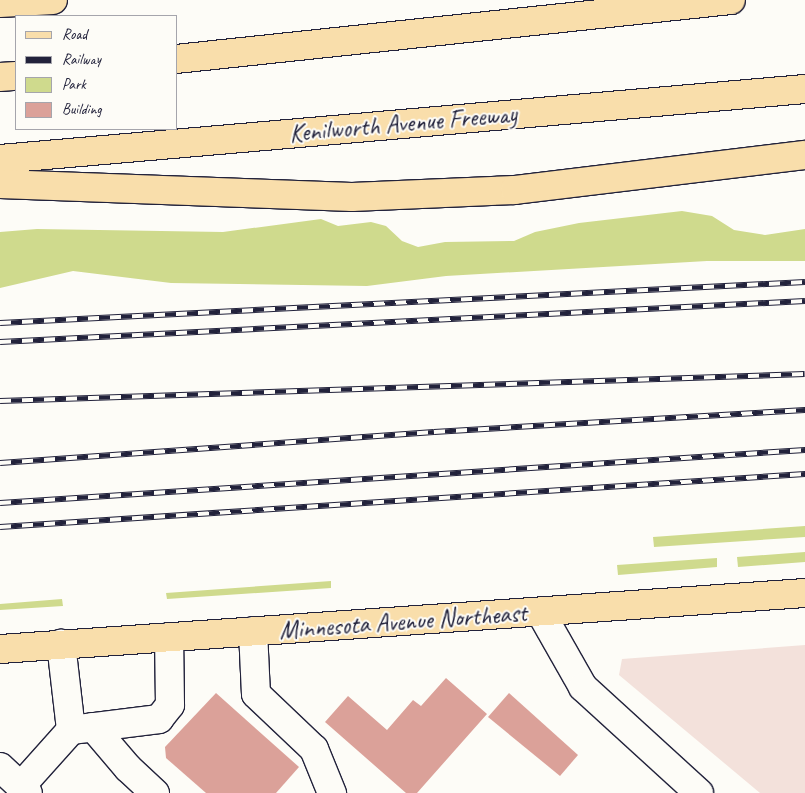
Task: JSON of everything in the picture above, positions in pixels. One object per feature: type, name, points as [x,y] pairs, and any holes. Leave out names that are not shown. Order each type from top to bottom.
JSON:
[{"type":"main road","points":[[17,2],[53,0]]},
{"type":"main road","points":[[178,59],[731,0]]},
{"type":"main road","points":[[0,77],[15,76]]},
{"type":"main road","name":"Kenilworth Avenue Freeway","points":[[0,159],[805,89]]},
{"type":"main road","points":[[0,184],[352,197],[515,190],[805,155]]},
{"type":"main road","name":"Minnesota Avenue Northeast","points":[[0,648],[805,593]]},
{"type":"street","points":[[541,612],[583,687],[698,793]]},
{"type":"street","points":[[253,631],[256,694],[314,749],[332,793]]},
{"type":"street","points":[[0,767],[25,789],[82,728],[159,719],[170,705],[169,637]]},
{"type":"street","points":[[61,644],[82,728],[155,793]]},
{"type":"shaded area","points":[[805,645],[805,793],[760,793],[619,675],[622,659]]},
{"type":"green space","points":[[682,211],[712,216],[734,230],[765,235],[805,229],[805,261],[707,261],[446,276],[367,286],[171,283],[73,271],[0,288],[0,232],[37,229],[223,232],[321,219],[338,226],[371,222],[386,226],[402,241],[418,247],[445,242],[514,241],[535,232],[579,223]]},
{"type":"green space","points":[[805,526],[805,537],[654,547],[653,537]]},
{"type":"green space","points":[[805,552],[805,562],[738,567],[737,557]]},
{"type":"green space","points":[[717,558],[717,567],[618,575],[617,565]]},
{"type":"green space","points":[[331,581],[331,588],[167,599],[166,593]]},
{"type":"green space","points":[[62,599],[63,606],[0,610],[0,604]]},
{"type":"building","points":[[446,678],[487,714],[417,793],[406,793],[325,722],[348,696],[387,730],[413,700],[421,706]]},
{"type":"building","points":[[216,693],[299,767],[276,793],[206,793],[166,758],[165,747]]},
{"type":"building","points":[[509,693],[578,755],[560,776],[488,717]]},
{"type":"railway","points":[[0,323],[805,282]]},
{"type":"railway","points":[[0,342],[805,301]]},
{"type":"railway","points":[[0,401],[805,374]]},
{"type":"railway","points":[[0,463],[434,432],[805,410]]},
{"type":"railway","points":[[0,503],[805,450]]},
{"type":"railway","points":[[0,527],[805,474]]}]
